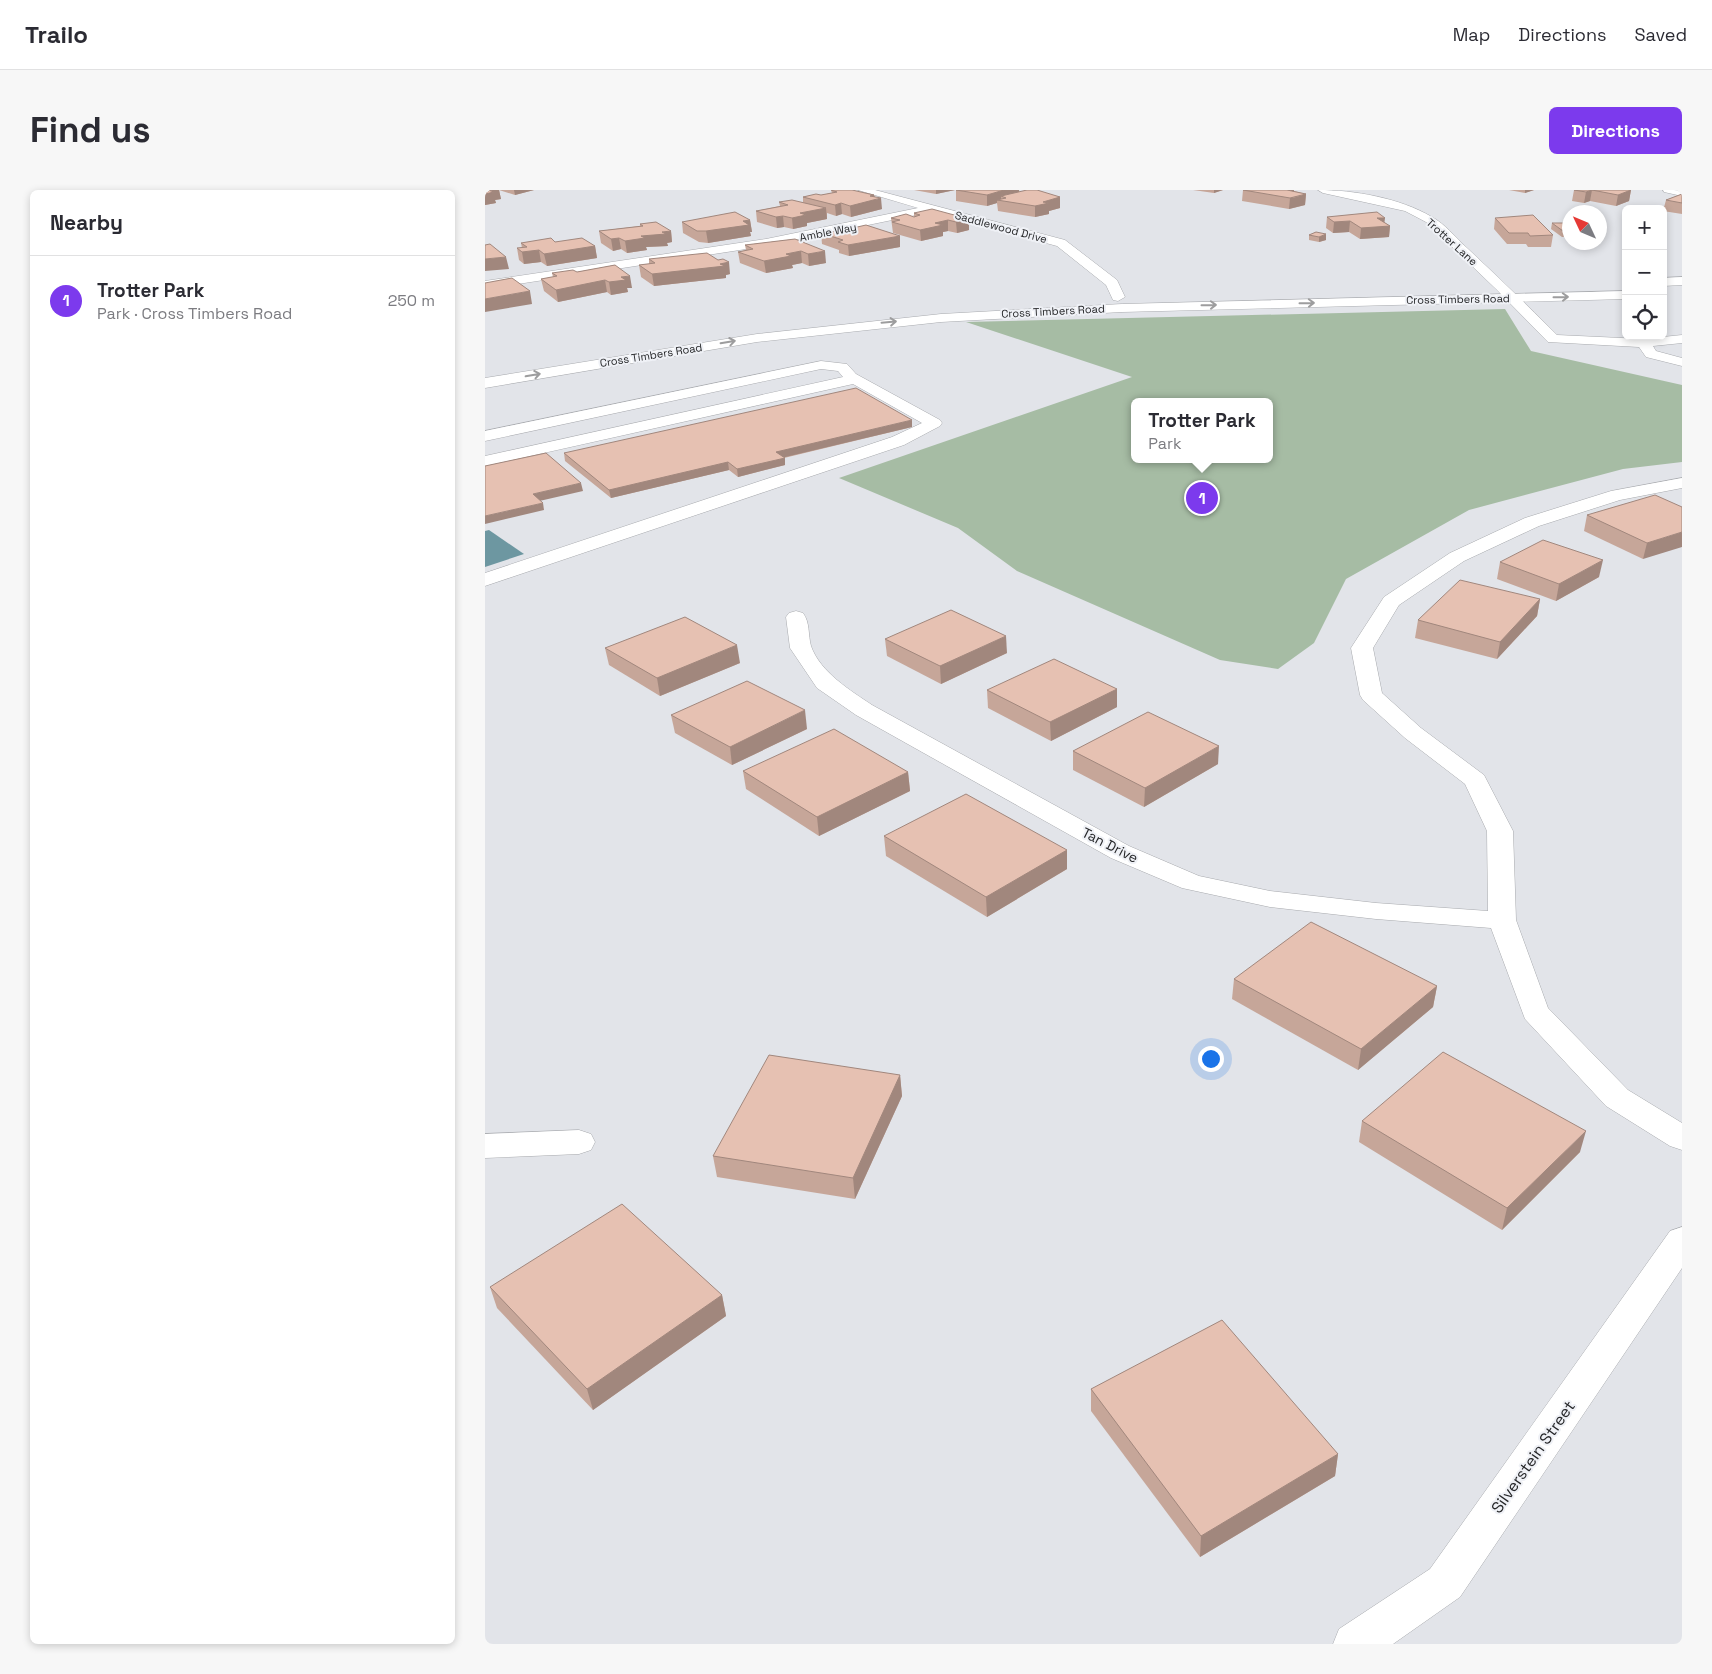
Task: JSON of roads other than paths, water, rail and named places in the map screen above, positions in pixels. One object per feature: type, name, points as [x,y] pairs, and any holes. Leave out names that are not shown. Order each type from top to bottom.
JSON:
[{"type":"street","name":"Saddlewood Drive","points":[[863,190],[1061,243],[1112,283],[1118,297]]},
{"type":"street","name":"Trotter Lane","points":[[1323,190],[1390,204],[1430,220],[1501,286],[1553,339],[1643,343],[1682,339]]},
{"type":"street","points":[[1668,190],[1682,192]]},
{"type":"street","name":"Amble Way","points":[[485,285],[783,241],[866,225],[933,208]]},
{"type":"street","points":[[1667,282],[1682,281]]},
{"type":"street","name":"Cross Timbers Road","points":[[850,314],[977,303],[1118,297],[1622,283]]},
{"type":"street","points":[[1667,294],[1682,294]]},
{"type":"street","name":"Cross Timbers Road","points":[[485,383],[757,338],[941,318],[1122,308],[1622,295]]},
{"type":"street","points":[[740,327],[760,324]]},
{"type":"street","points":[[1643,343],[1651,354],[1682,362]]},
{"type":"street","points":[[485,369],[567,355]]},
{"type":"street","points":[[485,436],[821,366],[843,367],[851,378],[934,423],[898,441],[485,580]]},
{"type":"street","points":[[485,461],[847,382],[851,378]]},
{"type":"street","points":[[1682,483],[1617,495],[1532,522],[1457,557],[1391,601],[1362,648],[1371,695],[1413,733],[1475,780],[1500,831],[1502,920],[1535,1012],[1617,1098],[1682,1138]]},
{"type":"street","name":"Tan Drive","points":[[796,617],[801,648],[825,683],[864,710],[1120,852],[1191,882],[1270,899],[1502,920]]},
{"type":"street","points":[[485,1146],[579,1142]]},
{"type":"street","name":"Silverstein Street","points":[[1355,1644],[1445,1583],[1682,1240]]},
{"type":"water","points":[[489,530],[524,554],[485,567],[485,531]]},
{"type":"place","name":"Trotter Park","points":[[1202,498]]}]
